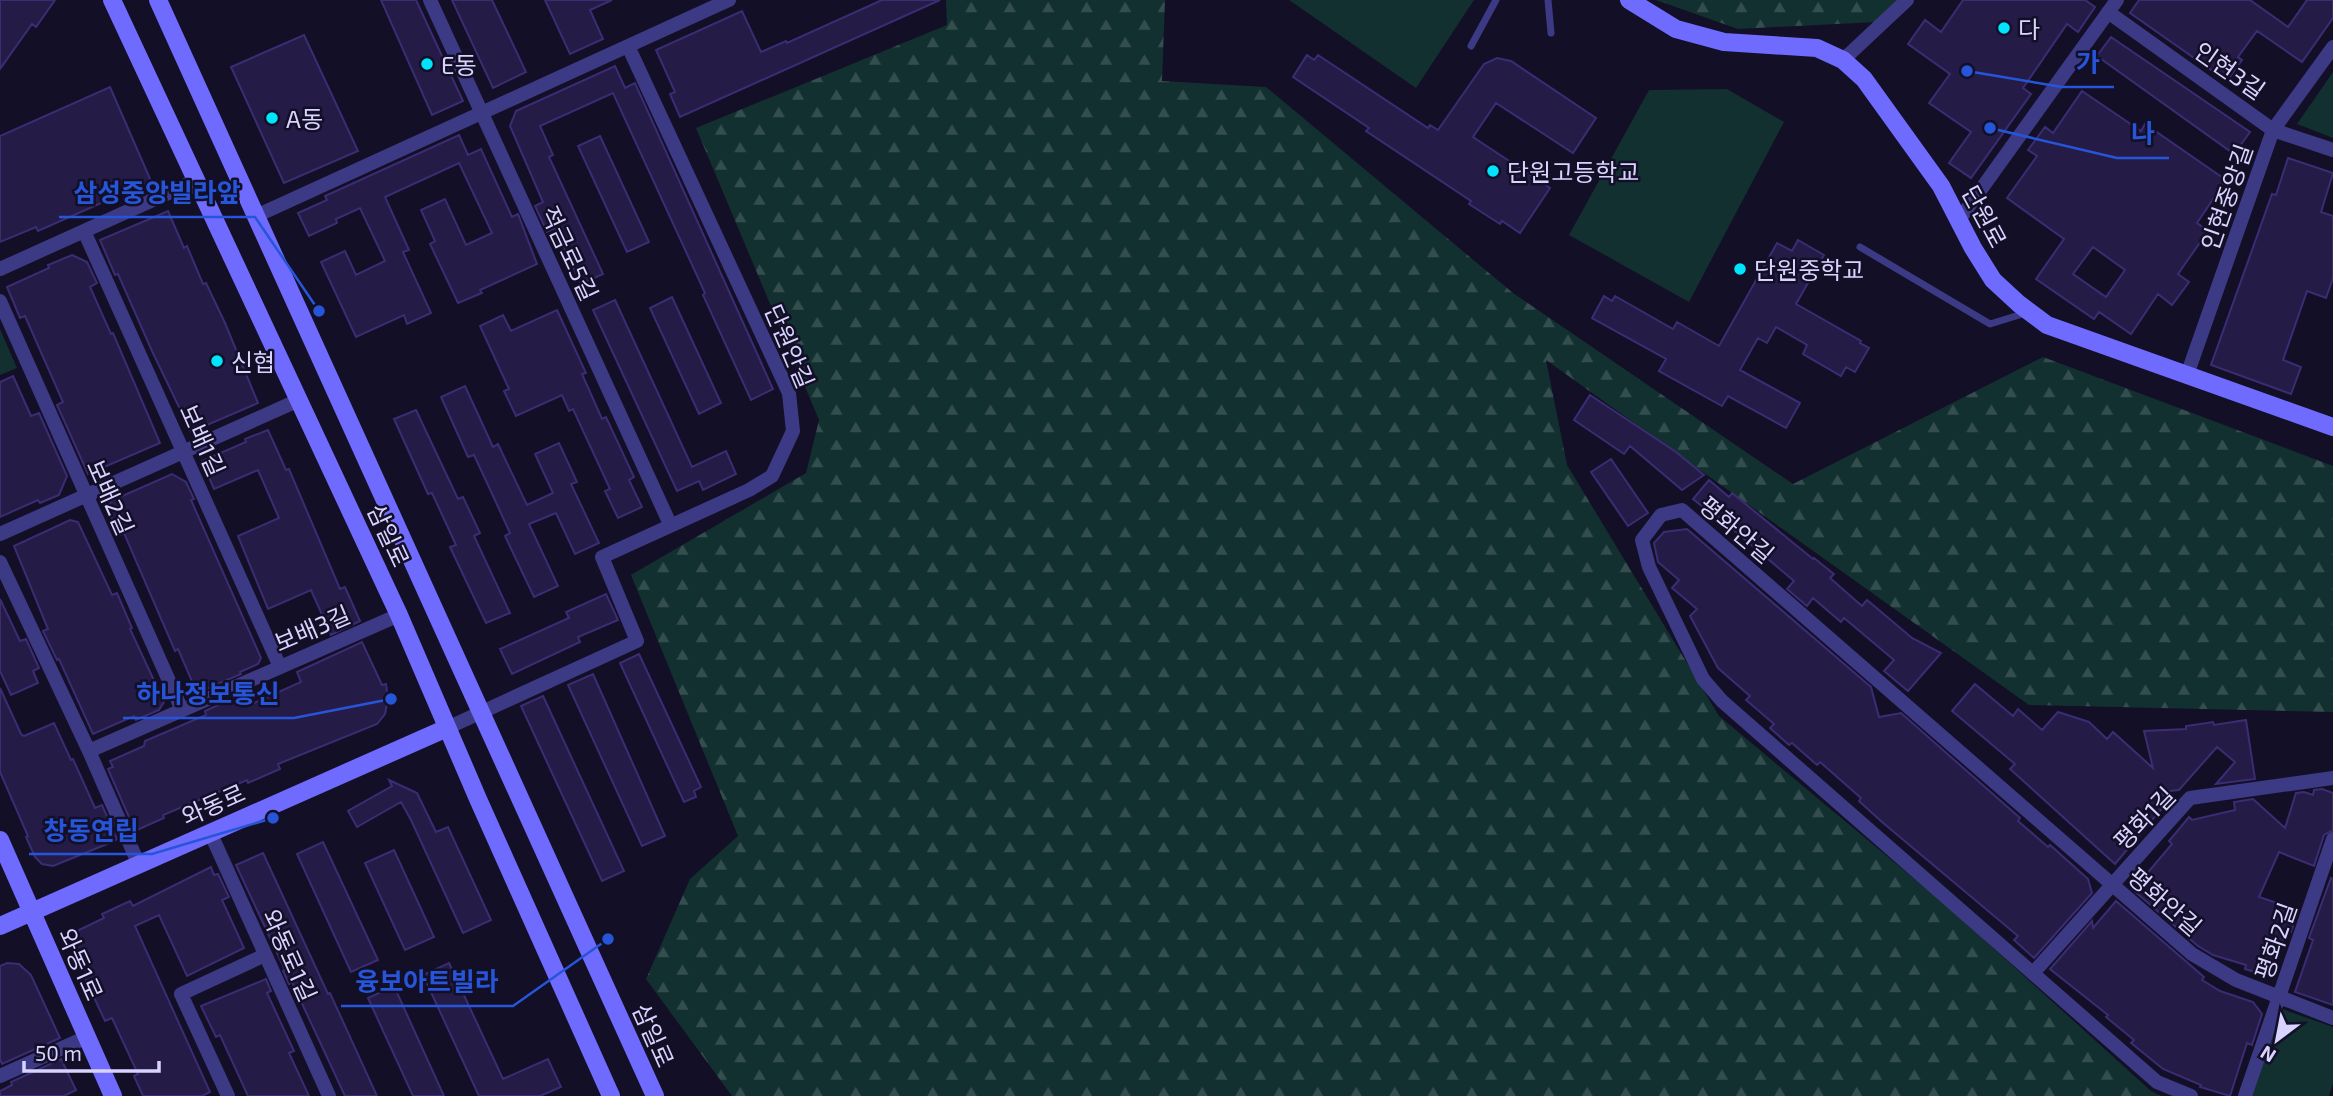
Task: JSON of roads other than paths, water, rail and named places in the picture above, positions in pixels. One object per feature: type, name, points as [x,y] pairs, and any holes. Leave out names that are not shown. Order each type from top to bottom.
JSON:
[{"type":"main road","name":"삼일로","points":[[112,0],[399,615],[611,1096]]},
{"type":"main road","name":"삼일로","points":[[158,0],[655,1096]]},
{"type":"main road","name":"단원로","points":[[1629,0],[1676,29],[1724,42],[1818,48],[1843,60],[1864,79],[1926,164],[1993,280],[2047,325],[2333,427]]},
{"type":"main road","name":"와동로","points":[[0,926],[447,728]]},
{"type":"main road","name":"와동1로","points":[[0,840],[113,1096]]},
{"type":"street","name":"적금로5길","points":[[430,0],[670,524]]},
{"type":"street","points":[[256,216],[729,0]]},
{"type":"street","points":[[1843,60],[1907,0]]},
{"type":"street","points":[[1959,220],[2113,6]]},
{"type":"street","name":"인현3길","points":[[2113,6],[2273,130],[2333,150]]},
{"type":"street","name":"단원안길","points":[[447,728],[637,641],[602,557],[749,490],[772,476],[793,431],[789,393],[628,46]]},
{"type":"street","name":"인현중앙길","points":[[2187,375],[2273,130],[2333,47]]},
{"type":"street","points":[[0,269],[197,180]]},
{"type":"street","name":"보배1길","points":[[84,231],[280,667]]},
{"type":"street","name":"보배2길","points":[[0,301],[182,710]]},
{"type":"street","points":[[0,534],[299,400]]},
{"type":"street","name":"평화안길","points":[[2191,1096],[2157,1082],[1732,710],[1703,679],[1649,567],[1642,540],[1661,514],[1682,510],[2192,954],[2236,980],[2333,1018]]},
{"type":"street","points":[[0,562],[139,865]]},
{"type":"street","name":"보배3길","points":[[89,751],[399,615]]},
{"type":"street","name":"평화1길","points":[[2034,973],[2190,799],[2333,778]]},
{"type":"street","name":"와동로1길","points":[[211,832],[329,1096]]},
{"type":"street","name":"평화2길","points":[[2245,1096],[2333,839]]},
{"type":"street","points":[[229,1096],[181,994],[265,956]]},
{"type":"street","name":"와동1로","points":[[0,1076],[87,1037]]},
{"type":"lane","points":[[1471,46],[1496,0]]},
{"type":"lane","points":[[1548,0],[1551,33]]},
{"type":"lane","points":[[1860,247],[1990,324],[2030,312]]},
{"type":"place","name":"다","points":[[2004,28]]},
{"type":"place","name":"E동","points":[[427,64]]},
{"type":"place","name":"가","points":[[1967,71]]},
{"type":"place","name":"A동","points":[[272,118]]},
{"type":"place","name":"나","points":[[1990,128]]},
{"type":"place","name":"단원고등학교","points":[[1493,171]]},
{"type":"place","name":"단원중학교","points":[[1740,269]]},
{"type":"place","name":"삼성중앙빌라앞","points":[[319,311]]},
{"type":"place","name":"신협","points":[[217,361]]},
{"type":"place","name":"하나정보통신","points":[[391,699]]},
{"type":"place","name":"창동연립","points":[[273,818]]},
{"type":"place","name":"융보아트빌라","points":[[608,939]]}]
